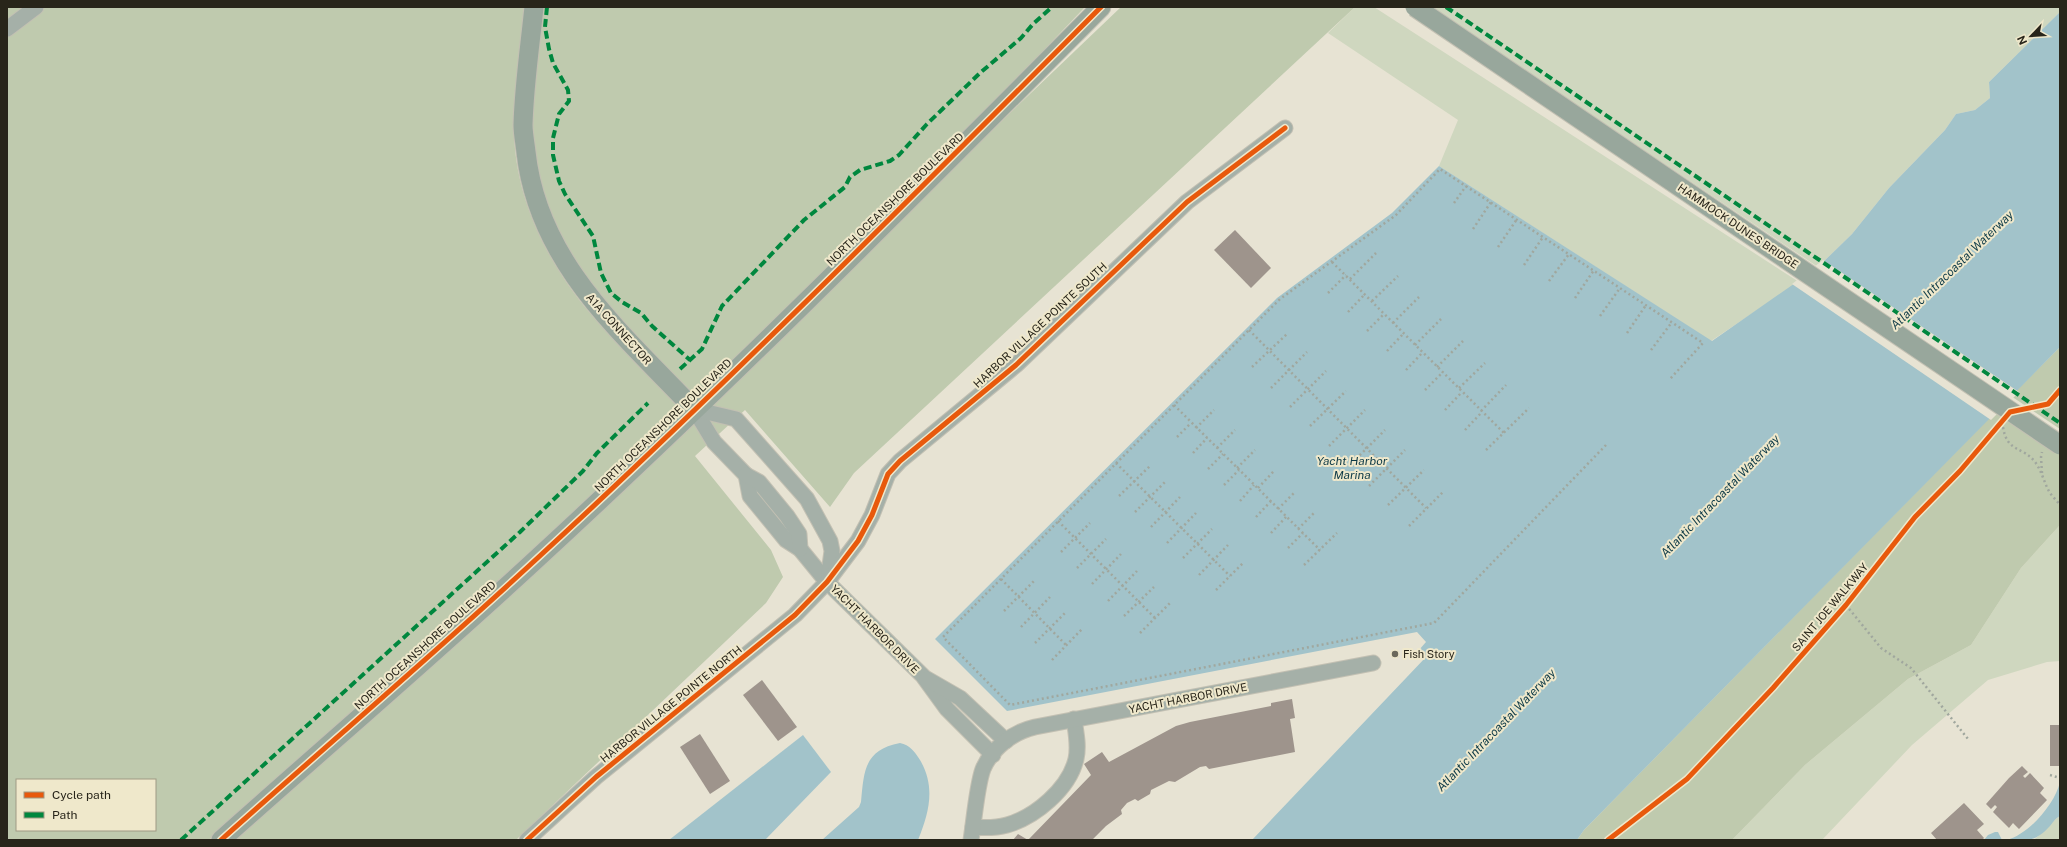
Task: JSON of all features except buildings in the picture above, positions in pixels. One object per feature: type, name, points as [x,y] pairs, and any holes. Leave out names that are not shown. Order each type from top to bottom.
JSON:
[{"type":"main road","name":"A1A CONNECTOR","points":[[534,7],[523,125],[528,178],[542,219],[566,264],[597,307],[694,409]]},
{"type":"main road","name":"NORTH OCEANSHORE BOULEVARD","points":[[221,840],[529,566],[694,409],[959,150],[1101,7]]},
{"type":"main road","name":"HAMMOCK DUNES BRIDGE","points":[[1416,7],[2060,445]]},
{"type":"street","points":[[7,29],[36,7]]},
{"type":"street","name":"HARBOR VILLAGE POINTE SOUTH","points":[[827,582],[863,534],[884,483],[893,468],[1016,365],[1187,202],[1285,128]]},
{"type":"street","name":"YACHT HARBOR DRIVE","points":[[694,409],[736,419],[807,499],[830,541],[832,551],[827,582]]},
{"type":"street","name":"YACHT HARBOR DRIVE","points":[[694,409],[714,442],[746,476],[759,482],[787,516],[799,534],[800,549]]},
{"type":"street","points":[[759,482],[777,465]]},
{"type":"street","name":"YACHT HARBOR DRIVE","points":[[746,476],[750,496],[786,540],[800,549],[827,582],[923,676],[947,709],[993,755]]},
{"type":"street","points":[[787,516],[807,499]]},
{"type":"street","name":"HARBOR VILLAGE POINTE NORTH","points":[[527,840],[596,777],[781,627],[827,582]]},
{"type":"street","name":"YACHT HARBOR DRIVE","points":[[972,834],[982,773],[993,755],[1006,741],[1018,732],[1029,728],[1373,662]]},
{"type":"street","name":"YACHT HARBOR DRIVE","points":[[923,676],[960,698],[1006,741]]},
{"type":"street","points":[[972,834],[1017,822],[1054,795],[1070,776],[1076,758],[1077,741],[1074,720]]},
{"type":"path","points":[[1606,446],[1434,623],[1010,706],[943,637],[1280,299],[1396,215],[1440,169],[1703,343],[1670,378]]},
{"type":"path","points":[[1454,204],[1466,186]]},
{"type":"path","points":[[1473,229],[1491,202]]},
{"type":"path","points":[[1498,247],[1517,219]]},
{"type":"path","points":[[1524,264],[1543,237]]},
{"type":"path","points":[[1350,279],[1376,253]]},
{"type":"path","points":[[1549,281],[1569,254]]},
{"type":"path","points":[[1332,262],[1504,433]]},
{"type":"path","points":[[1575,298],[1594,270]]},
{"type":"path","points":[[1328,293],[1346,275]]},
{"type":"path","points":[[1372,301],[1398,276]]},
{"type":"path","points":[[1600,316],[1620,288]]},
{"type":"path","points":[[1348,312],[1365,294]]},
{"type":"path","points":[[1394,323],[1419,297]]},
{"type":"path","points":[[1627,333],[1646,305]]},
{"type":"path","points":[[1367,331],[1384,314]]},
{"type":"path","points":[[1415,345],[1441,319]]},
{"type":"path","points":[[1651,350],[1672,322]]},
{"type":"path","points":[[1249,330],[1426,508]]},
{"type":"path","points":[[1252,367],[1288,332]]},
{"type":"path","points":[[1387,350],[1404,333]]},
{"type":"path","points":[[1437,367],[1463,341]]},
{"type":"path","points":[[1271,388],[1307,352]]},
{"type":"path","points":[[1406,370],[1423,352]]},
{"type":"path","points":[[1459,388],[1485,363]]},
{"type":"path","points":[[1290,407],[1326,371]]},
{"type":"path","points":[[1425,390],[1443,372]]},
{"type":"path","points":[[1465,430],[1506,385]]},
{"type":"path","points":[[1310,426],[1346,391]]},
{"type":"path","points":[[1445,410],[1462,392]]},
{"type":"path","points":[[1174,405],[1320,550]]},
{"type":"path","points":[[1486,450],[1529,408]]},
{"type":"path","points":[[1196,428],[1214,410]]},
{"type":"path","points":[[1330,446],[1365,410]]},
{"type":"path","points":[[1177,437],[1191,422]]},
{"type":"path","points":[[1997,427],[2002,422]]},
{"type":"path","points":[[2002,422],[2004,435],[2010,445],[2018,451],[2027,453],[2036,462],[2050,493],[2060,505]]},
{"type":"path","points":[[1217,448],[1235,430]]},
{"type":"path","points":[[1349,466],[1385,430]]},
{"type":"path","points":[[1193,453],[1207,438]]},
{"type":"path","points":[[1224,485],[1255,450]]},
{"type":"path","points":[[1368,486],[1405,450]]},
{"type":"path","points":[[1208,469],[1223,454]]},
{"type":"path","points":[[1116,463],[1230,576]]},
{"type":"path","points":[[1119,496],[1150,466]]},
{"type":"path","points":[[1388,505],[1424,470]]},
{"type":"path","points":[[1258,488],[1274,471]]},
{"type":"path","points":[[1135,512],[1165,482]]},
{"type":"path","points":[[1240,501],[1254,485]]},
{"type":"path","points":[[1409,526],[1444,491]]},
{"type":"path","points":[[1278,509],[1295,492]]},
{"type":"path","points":[[1151,527],[1180,497]]},
{"type":"path","points":[[1256,517],[1271,501]]},
{"type":"path","points":[[1298,529],[1315,512]]},
{"type":"path","points":[[1166,543],[1196,513]]},
{"type":"path","points":[[1271,533],[1286,517]]},
{"type":"path","points":[[1058,521],[1155,618]]},
{"type":"path","points":[[1061,552],[1090,523]]},
{"type":"path","points":[[1183,558],[1212,529]]},
{"type":"path","points":[[1288,548],[1303,533]]},
{"type":"path","points":[[1304,565],[1337,533]]},
{"type":"path","points":[[1077,568],[1106,539]]},
{"type":"path","points":[[1199,575],[1228,545]]},
{"type":"path","points":[[1092,584],[1121,554]]},
{"type":"path","points":[[1216,590],[1244,562]]},
{"type":"path","points":[[1108,601],[1137,571]]},
{"type":"path","points":[[1001,579],[1066,645]]},
{"type":"path","points":[[1004,611],[1034,581]]},
{"type":"path","points":[[1124,616],[1154,587]]},
{"type":"path","points":[[1021,627],[1050,597]]},
{"type":"path","points":[[1140,633],[1170,603]]},
{"type":"path","points":[[1846,605],[1881,648],[1910,668],[1968,739]]},
{"type":"path","points":[[1035,643],[1065,613]]},
{"type":"path","points":[[1052,660],[1082,629]]},
{"type":"path","points":[[2050,775],[2060,778]]},
{"type":"green space","points":[[7,7],[525,7],[517,81],[514,125],[515,151],[519,176],[535,225],[546,249],[559,271],[590,313],[624,350],[683,409],[523,560],[209,840],[7,840]]},
{"type":"green space","points":[[543,7],[1085,7],[953,145],[695,397],[610,308],[585,276],[564,242],[547,206],[536,167],[532,125]]},
{"type":"green space","points":[[1121,7],[1355,7],[854,473],[830,507],[745,410],[695,456],[771,550],[783,577],[766,603],[516,840],[233,840],[965,156]]},
{"type":"green space","points":[[1355,7],[1374,7],[1799,282],[1711,341],[1439,166],[1458,120],[1328,33]]},
{"type":"green space","points":[[1431,7],[2060,7],[2060,12],[1989,82],[1990,98],[1975,110],[1956,114],[1945,130],[1889,188],[1852,234],[1818,267]]},
{"type":"green space","points":[[2060,347],[2060,429],[2011,396]]},
{"type":"green space","points":[[1998,409],[2060,451],[2060,525],[2021,568],[1971,645],[1908,679],[1805,765],[1732,840],[1577,840],[1584,830]]},
{"type":"green space","points":[[2060,525],[2060,661],[2047,662],[1988,680],[1912,745],[1822,840],[1732,840],[1805,765],[1908,679],[1971,645],[2021,568]]},
{"type":"green space","points":[[2060,816],[2060,840],[2034,840],[2054,820]]},
{"type":"water","points":[[2060,12],[2060,347],[1584,830],[1577,840],[1252,840],[1426,657],[1419,650],[1426,642],[1417,632],[1007,711],[935,639],[1277,298],[1392,213],[1439,166],[1712,341],[1818,267],[1852,234],[1889,188],[1945,130],[1956,114],[1975,110],[1990,98],[1989,82]]},
{"type":"water","points":[[803,735],[831,772],[765,840],[669,840]]},
{"type":"water","points":[[900,743],[912,749],[916,754],[925,770],[928,780],[928,810],[918,840],[822,840],[859,807],[865,772],[873,757],[879,751],[888,746]]},
{"type":"water","points":[[2060,782],[2060,816],[2039,836],[2030,840],[2007,840],[2024,832],[2040,817],[2053,800]]},
{"type":"water","points":[[1998,832],[2002,840],[1984,840],[1988,835]]},
{"type":"pier","points":[[1823,260],[2019,392],[1991,420],[1792,284]]},
{"type":"marked path","points":[[547,7],[545,27],[549,49],[553,63],[568,90],[569,101],[559,114],[553,138],[553,155],[559,181],[565,194],[593,236],[601,273],[611,293],[622,302],[641,313],[652,326],[690,360]]},
{"type":"marked path","points":[[680,369],[702,349],[722,306],[804,220],[845,187],[850,177],[860,170],[890,161],[899,155],[927,124],[980,73],[1021,38],[1033,24],[1052,7]]},
{"type":"marked path","points":[[1446,7],[2060,423]]},
{"type":"marked path","points":[[181,840],[520,532],[583,471],[597,453],[648,403]]},
{"type":"cycle path","points":[[221,840],[454,634],[676,428],[819,289],[1101,7]]},
{"type":"cycle path","points":[[527,840],[596,777],[795,615],[827,582],[858,541],[872,515],[888,474],[900,461],[1016,365],[1187,202],[1285,128]]},
{"type":"cycle path","name":"SAINT JOE WALKWAY","points":[[1608,840],[1687,779],[1773,688],[1846,605],[1915,517],[1960,471],[2010,412],[2048,404],[2060,390]]},
{"type":"place","name":"Fish Story","points":[[1395,654]]},
{"type":"water label","name":"Atlantic Intracoastal Waterway","points":[[1952,270]]},
{"type":"water label","name":"Yacht Harbor Marina","points":[[1352,468]]},
{"type":"water label","name":"Atlantic Intracoastal Waterway","points":[[1720,496]]},
{"type":"water label","name":"Atlantic Intracoastal Waterway","points":[[1496,730]]}]
